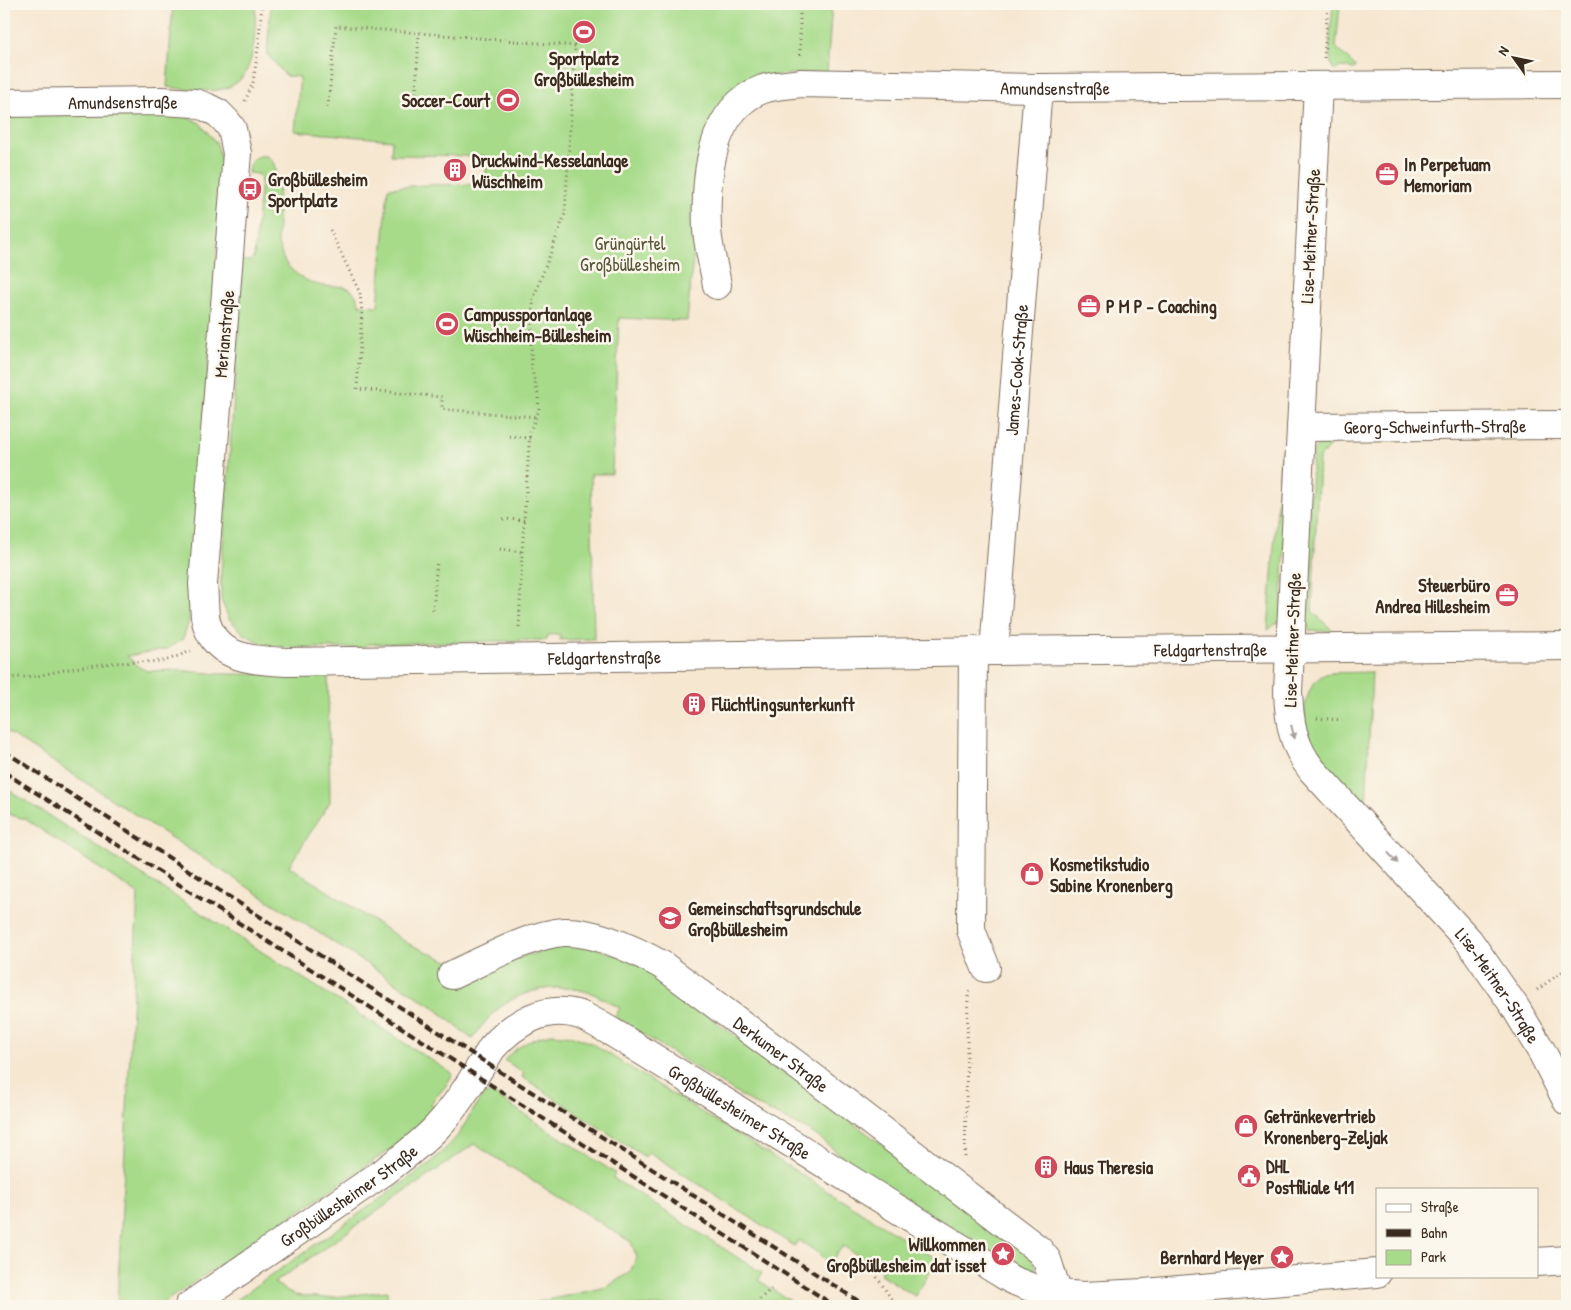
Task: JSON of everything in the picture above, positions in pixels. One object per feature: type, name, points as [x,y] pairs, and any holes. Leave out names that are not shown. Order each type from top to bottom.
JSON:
[{"type":"street","name":"Amundsenstraße","points":[[717,285],[707,230],[712,153],[718,136],[732,112],[751,95],[770,88],[801,83],[1038,88],[1567,84]]},
{"type":"street","name":"Lise-Meitner-Straße","points":[[1318,86],[1290,649],[1289,716],[1298,749],[1305,762],[1469,941],[1515,1007],[1542,1052],[1567,1100]]},
{"type":"street","name":"James-Cook-Straße","points":[[984,651],[1038,88]]},
{"type":"street","name":"Amundsenstraße","points":[[4,103],[161,101],[195,103],[206,106],[218,113],[232,129]]},
{"type":"street","name":"Merianstraße","points":[[232,129],[237,153],[236,172],[203,584],[205,617],[210,632],[225,650],[236,656]]},
{"type":"street","name":"Georg-Schweinfurth-Straße","points":[[1302,428],[1567,425]]},
{"type":"street","name":"Feldgartenstraße","points":[[236,656],[253,660],[286,662],[984,651],[1567,646]]},
{"type":"street","points":[[984,651],[971,930],[986,968]]},
{"type":"street","name":"Derkumer Straße","points":[[452,974],[535,938],[563,932],[577,933],[621,944],[643,954],[662,965],[802,1069],[1039,1250],[1047,1260],[1054,1276],[1058,1294]]},
{"type":"street","name":"Großbüllesheimer Straße","points":[[189,1306],[378,1176],[416,1147],[438,1127],[492,1048],[511,1029],[536,1016],[551,1013],[578,1015],[589,1019],[1012,1280],[1030,1287],[1058,1294],[1084,1296],[1134,1294],[1285,1280],[1376,1274]]},
{"type":"street","points":[[1538,1262],[1567,1260]]},
{"type":"path","points":[[232,129],[253,83],[262,4]]},
{"type":"path","points":[[800,4],[801,83]]},
{"type":"path","points":[[1318,86],[1324,55],[1328,4]]},
{"type":"path","points":[[328,107],[336,26],[575,46],[565,214],[534,297],[532,318],[532,370],[538,395],[539,410],[530,431],[522,552],[519,659]]},
{"type":"path","points":[[414,108],[419,34]]},
{"type":"path","points":[[415,98],[460,100]]},
{"type":"path","points":[[330,230],[360,293],[362,314],[357,389],[442,397],[442,409],[536,417]]},
{"type":"path","points":[[509,436],[530,438]]},
{"type":"path","points":[[502,519],[524,520]]},
{"type":"path","points":[[500,549],[522,552]]},
{"type":"path","points":[[433,610],[437,561]]},
{"type":"path","points":[[4,676],[10,678],[37,676],[73,668],[113,663],[165,661]]},
{"type":"path","points":[[962,1192],[968,994],[986,968]]},
{"type":"path","points":[[1515,1007],[1567,968]]},
{"type":"path","points":[[877,1277],[896,1306]]},
{"type":"path","points":[[752,1306],[771,1289]]},
{"type":"green space","points":[[173,4],[256,4],[254,43],[247,69],[241,79],[231,86],[211,91],[167,87]]},
{"type":"green space","name":"Grüngürtel Großbüllesheim","points":[[271,4],[832,4],[827,72],[777,75],[702,163],[687,321],[619,318],[612,474],[591,474],[594,639],[560,640],[560,634],[548,635],[547,640],[369,644],[361,648],[289,648],[263,644],[244,634],[229,619],[221,600],[221,573],[241,300],[241,260],[250,261],[254,257],[261,179],[258,174],[248,173],[251,162],[257,157],[267,156],[273,163],[277,175],[278,190],[278,244],[288,266],[314,284],[350,289],[355,294],[360,305],[378,306],[388,188],[424,185],[486,184],[486,156],[391,155],[392,140],[295,131],[300,77],[286,76],[267,54]]},
{"type":"green space","points":[[1333,4],[1340,4],[1336,47],[1356,67],[1354,69],[1340,67],[1336,70],[1333,69],[1331,63],[1330,47]]},
{"type":"green space","points":[[4,115],[183,115],[200,123],[217,144],[223,169],[189,621],[183,639],[167,649],[127,656],[139,667],[148,671],[176,670],[220,674],[328,675],[330,802],[289,866],[409,944],[455,964],[513,959],[561,946],[585,945],[634,961],[1026,1251],[1037,1268],[1035,1271],[1028,1272],[1008,1262],[852,1165],[808,1130],[754,1104],[615,1017],[620,1008],[596,995],[584,991],[557,988],[544,989],[519,996],[497,1010],[472,1039],[432,1006],[4,730]]},
{"type":"green space","points":[[1341,435],[1319,458],[1312,611],[1333,631],[1310,631],[1304,621],[1313,451],[1319,444]]},
{"type":"green space","points":[[1281,450],[1289,450],[1281,620],[1268,630]]},
{"type":"green space","points":[[1372,672],[1366,806],[1320,756],[1311,741],[1306,726],[1305,710],[1311,689],[1317,680],[1323,676],[1330,673]]},
{"type":"green space","points":[[4,787],[453,1074],[445,1087],[430,1104],[436,1108],[427,1119],[394,1147],[159,1306],[117,1306],[138,894],[25,819],[4,813]]},
{"type":"green space","points":[[552,1034],[573,1036],[591,1043],[938,1260],[915,1296],[880,1274],[882,1270],[843,1246],[829,1264],[818,1253],[799,1240],[794,1246],[649,1152],[645,1157],[522,1077],[524,1073],[504,1060],[514,1050],[526,1043],[538,1037]]},
{"type":"green space","points":[[490,1092],[615,1173],[613,1178],[762,1273],[758,1280],[798,1306],[520,1306],[607,1287],[630,1272],[637,1257],[631,1242],[474,1144],[274,1283],[295,1295],[326,1298],[387,1291],[388,1306],[231,1306],[235,1301],[428,1165],[458,1135],[484,1093],[487,1095]]},
{"type":"railway","points":[[4,751],[866,1306]]},
{"type":"railway","points":[[4,772],[835,1306]]},
{"type":"place","name":"Sportplatz Großbüllesheim","points":[[584,32]]},
{"type":"place","name":"Soccer-Court","points":[[508,100]]},
{"type":"place","name":"Druckwind-Kesselanlage Wüschheim","points":[[455,170]]},
{"type":"place","name":"In Perpetuam Memoriam","points":[[1387,174]]},
{"type":"place","name":"Großbüllesheim Sportplatz","points":[[250,189]]},
{"type":"place","name":"P M P - Coaching","points":[[1089,306]]},
{"type":"place","name":"Campussportanlage Wüschheim-Büllesheim","points":[[447,324]]},
{"type":"place","name":"Steuerbüro Andrea Hillesheim","points":[[1507,595]]},
{"type":"place","name":"Flüchtlingsunterkunft","points":[[694,704]]},
{"type":"place","name":"Kosmetikstudio Sabine Kronenberg","points":[[1032,874]]},
{"type":"place","name":"Gemeinschaftsgrundschule Großbüllesheim","points":[[670,918]]},
{"type":"place","name":"Getränkevertrieb Kronenberg-Zeljak","points":[[1246,1126]]},
{"type":"place","name":"Haus Theresia","points":[[1046,1167]]},
{"type":"place","name":"DHL Postfiliale 411","points":[[1249,1176]]},
{"type":"place","name":"Willkommen Großbüllesheim dat isset","points":[[1003,1254]]},
{"type":"place","name":"Bernhard Meyer","points":[[1282,1257]]}]
